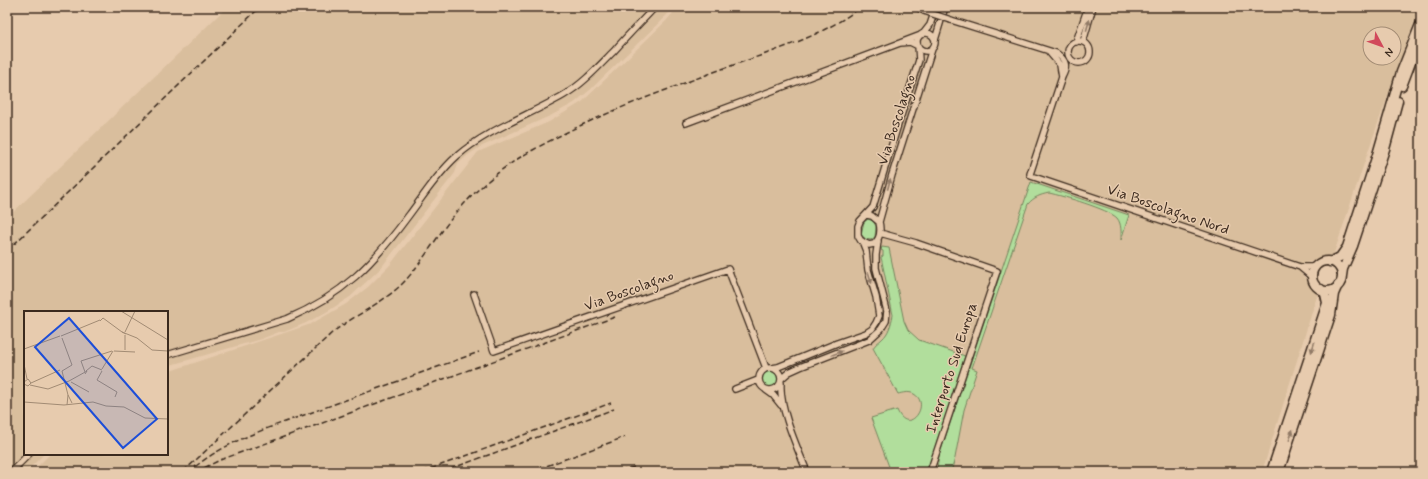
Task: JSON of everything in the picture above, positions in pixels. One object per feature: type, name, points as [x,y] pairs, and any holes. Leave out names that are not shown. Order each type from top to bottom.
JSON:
[{"type":"main road","points":[[1271,472],[1327,303],[1325,294],[1317,287],[1312,278],[1314,269],[1317,265],[1326,261],[1330,262],[1340,257],[1347,247],[1376,158],[1401,72],[1421,22]]},
{"type":"main road","points":[[1279,472],[1331,315],[1334,294],[1342,276],[1342,269],[1353,246],[1385,149],[1401,89],[1421,36]]},
{"type":"main road","points":[[1330,262],[1338,267],[1342,276]]},
{"type":"main road","points":[[1321,289],[1330,290],[1338,285]]},
{"type":"street","points":[[168,355],[287,319],[306,311],[338,291],[358,276],[383,249],[396,234],[432,183],[449,163],[463,151],[495,130],[573,89],[600,65],[655,7]]},
{"type":"street","name":"Via Boscolagno Nord","points":[[918,7],[924,11],[1049,52],[1060,66],[1062,77],[1030,174],[1031,176],[1300,267],[1311,267],[1317,265]]},
{"type":"street","name":"Via Boscolagno","points":[[769,368],[778,367],[829,346],[866,333],[872,329],[876,323],[879,316],[876,297],[868,270],[866,251],[858,236],[858,226],[860,221],[873,207],[919,60],[918,40],[930,25],[936,7]]},
{"type":"street","name":"Via Boscolagno","points":[[766,390],[776,389],[789,372],[869,340],[881,329],[886,321],[887,312],[876,268],[880,222],[892,175],[932,49],[935,44],[945,7]]},
{"type":"street","points":[[1076,42],[1083,42],[1088,47],[1090,54],[1086,60],[1080,63],[1073,61],[1069,56],[1069,49],[1073,43],[1076,42],[1088,7]]},
{"type":"street","points":[[1083,42],[1093,7]]},
{"type":"street","points":[[686,123],[922,35],[931,34],[935,40]]},
{"type":"street","points":[[900,43],[910,42],[926,51],[932,49]]},
{"type":"street","points":[[867,215],[872,216],[880,222]]},
{"type":"street","name":"Interporto Sud Europa","points":[[880,233],[916,243],[997,271],[930,472]]},
{"type":"street","points":[[861,241],[869,245],[874,244],[878,240]]},
{"type":"street","name":"Via Boscolagno Nord","points":[[1300,267],[1312,278]]},
{"type":"street","name":"Via Boscolagno","points":[[474,294],[494,351],[728,269],[769,368],[779,372],[781,381]]},
{"type":"street","points":[[769,368],[761,371],[758,380],[760,385],[773,395],[783,409]]},
{"type":"street","points":[[735,389],[758,380]]},
{"type":"street","points":[[781,381],[783,409],[806,472]]},
{"type":"street","points":[[11,472],[28,455]]},
{"type":"shaded area","points":[[227,7],[675,7],[590,90],[574,103],[552,115],[480,147],[468,155],[458,164],[455,173],[380,269],[350,297],[306,323],[284,332],[279,332],[261,339],[168,366],[168,311],[24,311],[24,455],[43,455],[26,472],[7,472],[7,218]]},
{"type":"shaded area","points":[[678,7],[1420,7],[1402,57],[1402,26],[1362,26],[1362,66],[1399,66],[1333,256],[1302,264],[1300,272],[1318,293],[1262,472],[32,472],[49,455],[168,455],[168,372],[311,324],[346,304],[368,287],[390,265],[478,152],[549,122],[582,102],[666,21]]},
{"type":"green space","points":[[1031,182],[1129,215],[1121,240],[1119,220],[1112,214],[1095,207],[1049,193],[1037,197],[1028,204],[972,368],[977,370],[964,410],[951,472],[939,472],[937,469],[939,456]]},
{"type":"green space","points":[[868,219],[873,221],[876,226],[875,237],[871,240],[865,239],[861,234],[864,222]]},
{"type":"green space","points":[[882,247],[889,248],[904,321],[908,330],[919,340],[965,356],[927,472],[891,472],[871,418],[897,410],[902,417],[907,420],[912,419],[919,411],[920,405],[919,399],[912,393],[908,392],[898,394],[873,348],[888,331],[893,315],[881,257],[883,256],[883,251],[881,250]]},
{"type":"green space","points":[[767,371],[773,371],[778,376],[776,385],[773,387],[767,387],[762,382],[762,376]]},
{"type":"railway","points":[[7,251],[260,7]]},
{"type":"railway","points":[[183,472],[333,332],[385,298],[401,285],[464,204],[496,174],[508,165],[520,157],[579,126],[674,87],[812,36],[845,18],[861,7]]},
{"type":"railway","points":[[196,472],[220,460],[615,317]]},
{"type":"railway","points":[[195,467],[221,449],[258,432],[479,352]]},
{"type":"railway","points":[[422,472],[611,403]]},
{"type":"railway","points":[[442,472],[614,409]]},
{"type":"railway","points":[[530,472],[625,437]]},
{"type":"railway","points":[[620,472],[634,467]]}]
